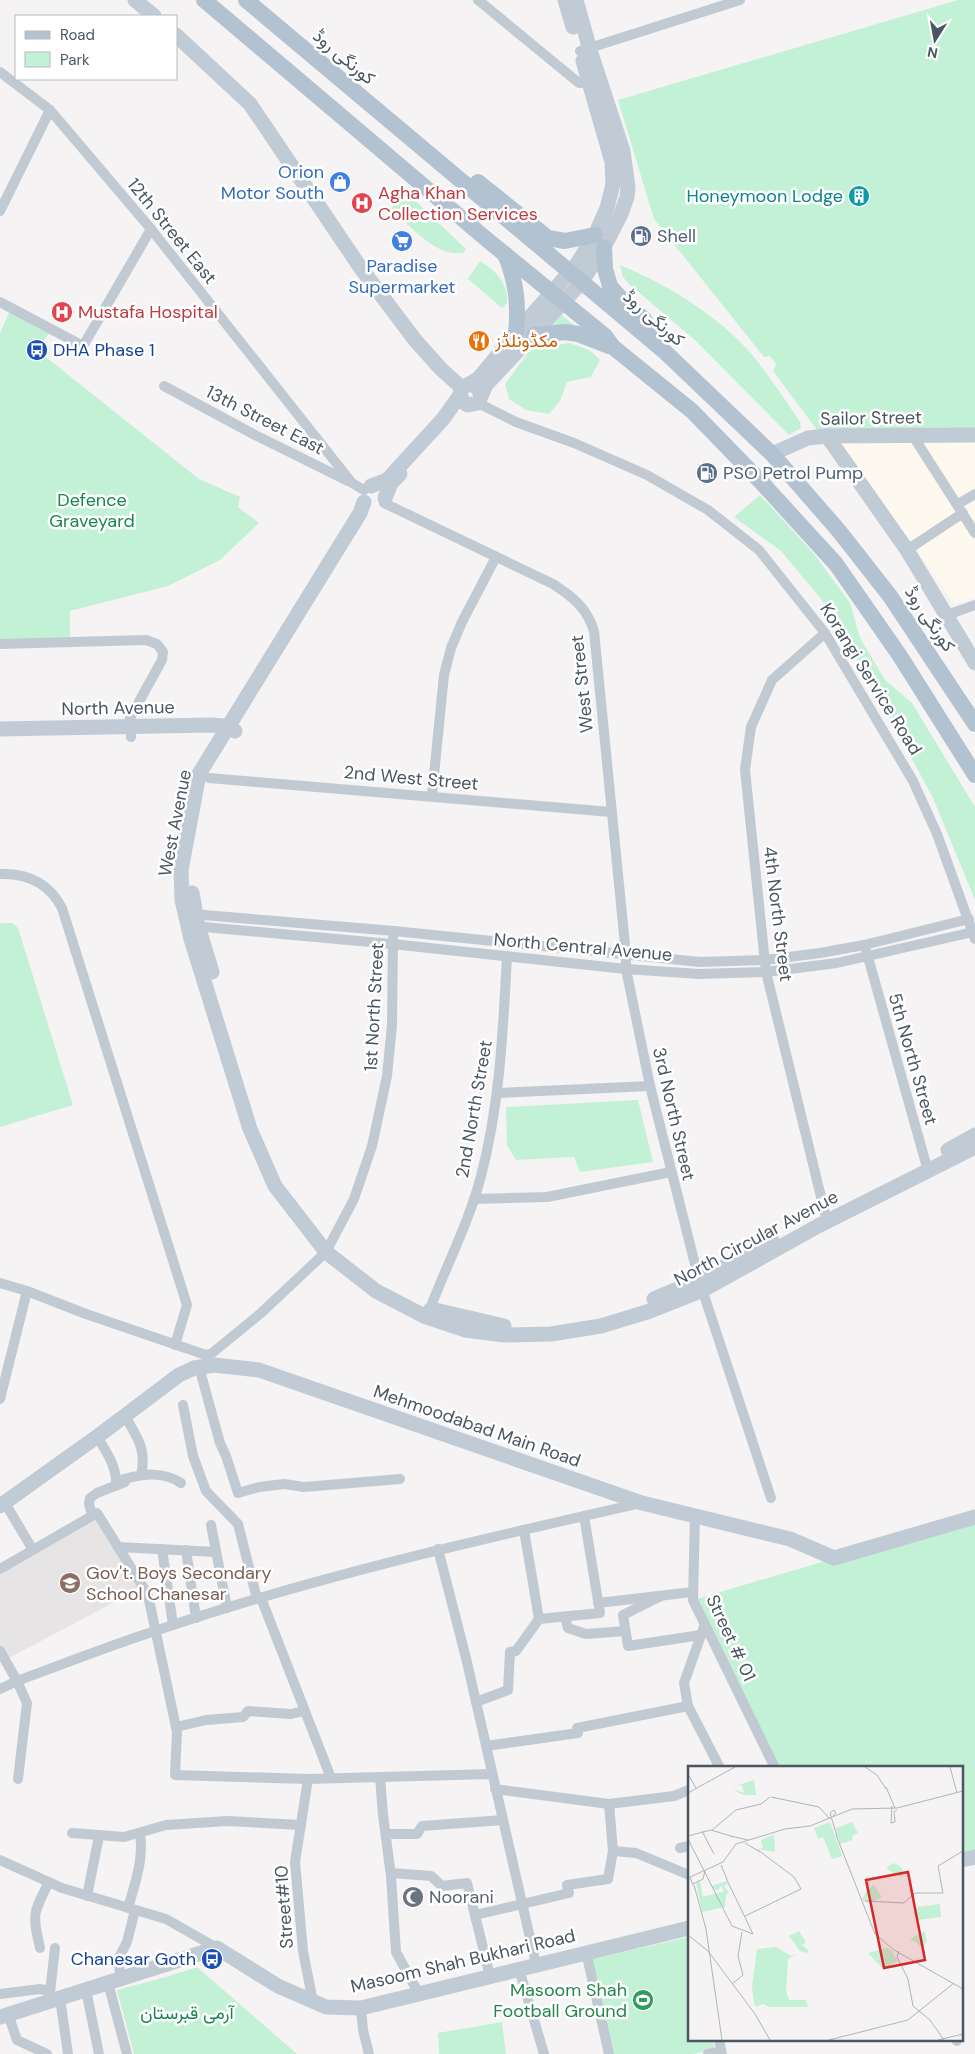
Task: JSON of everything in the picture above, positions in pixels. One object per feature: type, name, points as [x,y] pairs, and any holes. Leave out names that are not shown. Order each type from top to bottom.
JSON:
[{"type":"main road","points":[[204,0],[605,336],[613,347],[692,411],[762,482],[836,564],[900,656],[975,775]]},
{"type":"main road","name":"کورنگی روڈ","points":[[246,0],[446,170],[664,351],[772,454],[839,531],[890,596],[975,724]]},
{"type":"main road","points":[[446,170],[473,178],[548,238],[565,241],[599,241],[610,286],[624,302],[643,318],[664,351]]},
{"type":"main road","points":[[505,254],[511,269],[517,296],[516,333]]},
{"type":"main road","points":[[534,335],[565,332],[578,334],[613,347]]},
{"type":"street","points":[[135,0],[153,15]]},
{"type":"street","points":[[478,0],[579,83],[589,82]]},
{"type":"street","points":[[516,333],[558,297],[575,278],[599,241],[621,214],[628,186],[623,151],[565,0]]},
{"type":"street","points":[[576,0],[589,82],[613,172],[611,196],[599,241]]},
{"type":"street","points":[[585,50],[740,0]]},
{"type":"street","name":"Korangi Service Road","points":[[178,37],[250,104],[366,274],[441,370],[470,395],[516,422],[574,443],[647,475],[708,510],[759,550],[825,633],[913,781],[937,834],[974,935]]},
{"type":"street","name":"12th Street East","points":[[0,72],[50,110],[371,496]]},
{"type":"street","points":[[0,211],[50,110]]},
{"type":"street","points":[[0,302],[83,346],[151,230]]},
{"type":"street","name":"West Avenue","points":[[470,395],[486,385],[534,335],[558,297]]},
{"type":"street","name":"West Avenue","points":[[328,1248],[275,1186],[250,1129],[221,1039],[192,920],[182,900],[181,870],[199,774],[229,734],[367,515],[371,496],[391,483],[449,422],[470,395],[479,378],[516,333]]},
{"type":"street","name":"13th Street East","points":[[164,386],[371,496]]},
{"type":"street","name":"Sailor Street","points":[[772,454],[808,438],[827,436],[975,435]]},
{"type":"street","points":[[827,436],[907,550],[975,663]]},
{"type":"street","points":[[913,436],[960,509],[972,521],[975,533]]},
{"type":"street","points":[[907,550],[960,509],[975,494]]},
{"type":"street","name":"West Street","points":[[371,496],[554,584],[570,595],[583,607],[590,617],[594,631],[626,955]]},
{"type":"street","points":[[432,795],[444,675],[462,622],[496,557]]},
{"type":"street","points":[[947,615],[975,605]]},
{"type":"street","name":"4th North Street","points":[[825,633],[772,680],[751,727],[745,770],[766,972],[827,1217]]},
{"type":"street","points":[[0,644],[146,640],[157,644],[163,652],[162,660],[130,718],[131,732]]},
{"type":"street","name":"North Avenue","points":[[0,729],[229,734]]},
{"type":"street","name":"North Avenue","points":[[0,739],[131,732]]},
{"type":"street","name":"West Avenue","points":[[192,920],[193,904],[190,872],[209,778],[229,734]]},
{"type":"street","name":"2nd West Street","points":[[209,778],[432,795],[611,812]]},
{"type":"street","points":[[0,874],[23,875],[34,879],[47,887],[56,896],[62,908],[187,1305],[175,1344],[86,1314],[27,1290],[0,1283]]},
{"type":"street","name":"North Central Avenue","points":[[192,920],[394,931],[700,962],[764,960],[820,953],[864,945],[969,919]]},
{"type":"street","name":"North Central Avenue","points":[[192,920],[626,969],[699,974],[766,972],[837,963],[974,935]]},
{"type":"street","name":"1st North Street","points":[[175,1344],[200,1354],[211,1354],[261,1313],[328,1248],[344,1222],[364,1173],[387,1076],[392,1025],[392,944],[394,931]]},
{"type":"street","name":"5th North Street","points":[[864,945],[926,1166]]},
{"type":"street","name":"3rd North Street","points":[[626,955],[626,969],[650,1086],[701,1285],[771,1498]]},
{"type":"street","name":"2nd North Street","points":[[428,1313],[474,1199],[481,1176],[503,1042],[507,956]]},
{"type":"street","points":[[496,1093],[650,1086]]},
{"type":"street","name":"North Circular Avenue","points":[[328,1248],[376,1291],[465,1330],[504,1335],[551,1334],[600,1326],[642,1314],[701,1285],[926,1166],[975,1135]]},
{"type":"street","name":"North Circular Avenue","points":[[926,1166],[975,1147]]},
{"type":"street","points":[[474,1199],[547,1196],[671,1172]]},
{"type":"street","points":[[0,1399],[27,1290]]},
{"type":"street","name":"Mehmoodabad Main Road","points":[[2,1505],[125,1416],[179,1374],[200,1367],[214,1365],[259,1370],[642,1503],[790,1538],[834,1558],[975,1516]]},
{"type":"street","points":[[200,1367],[220,1443],[238,1493],[259,1487],[284,1484],[304,1487],[400,1479]]},
{"type":"street","points":[[183,1405],[193,1456],[206,1491],[238,1524],[259,1599],[331,1778]]},
{"type":"street","points":[[125,1416],[143,1450],[144,1460],[141,1474]]},
{"type":"street","points":[[97,1436],[112,1463],[116,1474],[116,1485]]},
{"type":"street","points":[[92,1516],[89,1504],[90,1498],[97,1492],[125,1482],[124,1479],[141,1474],[173,1477],[181,1483]]},
{"type":"street","points":[[0,1689],[156,1630],[259,1599],[438,1549],[642,1503]]},
{"type":"street","points":[[2,1505],[33,1550]]},
{"type":"street","points":[[0,1569],[97,1513],[148,1595],[176,1727],[175,1775],[308,1780],[492,1774]]},
{"type":"street","name":"Street # 01","points":[[695,1514],[693,1600],[774,1766]]},
{"type":"street","points":[[539,1619],[600,1613],[584,1516]]},
{"type":"street","points":[[211,1525],[228,1608]]},
{"type":"street","points":[[476,1702],[508,1690],[510,1652],[516,1651],[539,1619],[524,1530]]},
{"type":"street","points":[[118,1547],[216,1552]]},
{"type":"street","points":[[162,1549],[173,1625]]},
{"type":"street","points":[[438,1549],[476,1702],[536,1964]]},
{"type":"street","points":[[186,1550],[196,1618]]},
{"type":"street","points":[[598,1604],[694,1592]]},
{"type":"street","points":[[660,1596],[623,1615],[628,1646],[701,1636]]},
{"type":"street","points":[[565,1616],[568,1628],[586,1634],[625,1631]]},
{"type":"street","points":[[705,1624],[684,1683],[688,1706],[719,1766]]},
{"type":"street","points":[[0,1651],[27,1703],[18,1779]]},
{"type":"street","points":[[486,1746],[578,1733],[577,1728],[688,1706]]},
{"type":"street","points":[[176,1727],[206,1720],[243,1717],[248,1711],[291,1714],[304,1711]]},
{"type":"street","points":[[380,1777],[391,1872],[396,1952],[419,1994]]},
{"type":"street","name":"Street#10","points":[[308,1780],[295,1862],[297,1902],[303,1951],[313,2002]]},
{"type":"street","points":[[496,1789],[609,1804],[674,1796],[688,1790]]},
{"type":"street","points":[[475,1914],[569,1893],[567,1885],[608,1879],[613,1851],[609,1804]]},
{"type":"street","points":[[386,1834],[417,1834],[422,1826],[502,1820]]},
{"type":"street","points":[[72,1833],[124,1838],[166,1824],[227,1821],[301,1825]]},
{"type":"street","points":[[125,2054],[115,1981],[118,1959],[127,1942],[131,1909],[141,1861],[140,1833]]},
{"type":"street","points":[[87,1896],[99,1836]]},
{"type":"street","points":[[613,1851],[636,1853],[688,1875]]},
{"type":"street","points":[[962,1860],[975,1857]]},
{"type":"street","points":[[0,1860],[49,1882],[87,1896],[166,1919],[217,1948]]},
{"type":"street","points":[[391,1872],[431,1876],[442,1886],[467,1883],[490,1976]]},
{"type":"street","points":[[40,1948],[34,1918],[35,1910],[49,1882]]},
{"type":"street","name":"Masoom Shah Bukhari Road","points":[[217,1948],[278,1986],[313,2002],[326,2007],[362,2008],[519,1968],[688,1928]]},
{"type":"street","points":[[55,1948],[53,1997],[68,2054]]},
{"type":"street","points":[[47,2054],[17,2040],[4,2016],[53,1997],[86,1990],[217,1948]]},
{"type":"street","points":[[586,1952],[608,2054]]},
{"type":"street","points":[[519,1968],[544,2054]]},
{"type":"street","points":[[0,1994],[40,1989],[53,1997]]},
{"type":"street","points":[[86,1990],[98,2054]]},
{"type":"street","points":[[362,2008],[363,2030],[369,2054]]},
{"type":"street","points":[[708,2054],[722,2053]]},
{"type":"shaded area","points":[[975,440],[975,597],[955,605],[840,441]]},
{"type":"shaded area","name":"Gov't. Boys Secondary School Chanesar","points":[[97,1513],[143,1587],[5,1660],[0,1651],[0,1569]]},
{"type":"green space","name":"Honeymoon Lodge","points":[[958,0],[975,0],[975,430],[817,430],[773,371],[776,364],[770,356],[764,357],[654,219],[618,100]]},
{"type":"green space","points":[[405,191],[466,249],[463,253],[453,253],[433,245],[391,209]]},
{"type":"green space","points":[[480,261],[496,273],[503,284],[507,303],[502,308],[468,279]]},
{"type":"green space","points":[[620,265],[674,292],[725,328],[753,356],[800,422],[801,428],[789,435],[695,340],[629,284],[623,277]]},
{"type":"green space","name":"Defence Graveyard","points":[[11,308],[51,331],[37,350],[199,479],[240,497],[238,507],[259,523],[220,560],[168,586],[70,611],[70,642],[0,644],[0,333]]},
{"type":"green space","points":[[562,315],[576,327],[549,328]]},
{"type":"green space","points":[[569,343],[590,351],[600,360],[591,377],[567,382],[560,401],[549,414],[526,410],[509,399],[505,384],[528,353],[536,348]]},
{"type":"green space","points":[[760,495],[815,555],[850,603],[860,638],[885,680],[912,703],[975,807],[975,900],[933,798],[869,679],[821,599],[781,551],[734,517]]},
{"type":"green space","points":[[0,923],[12,923],[18,928],[73,1105],[0,1127]]},
{"type":"green space","points":[[638,1100],[653,1162],[580,1172],[574,1157],[516,1160],[507,1145],[506,1107]]},
{"type":"green space","points":[[975,1517],[975,1857],[962,1861],[962,1766],[775,1766],[693,1600]]},
{"type":"green space","name":"Masoom Shah Football Ground","points":[[688,1937],[688,2042],[713,2042],[714,2049],[694,2054],[608,2054],[588,1960]]},
{"type":"green space","name":"آرمی قبرستان","points":[[197,1967],[297,2054],[134,2054],[117,1990]]},
{"type":"green space","points":[[502,2022],[506,2054],[439,2054],[438,2033]]},
{"type":"place","name":"Orion Motor South","points":[[340,182]]},
{"type":"place","name":"Honeymoon Lodge","points":[[859,196]]},
{"type":"place","name":"Agha Khan Collection Services","points":[[362,203]]},
{"type":"place","name":"Shell","points":[[641,236]]},
{"type":"place","name":"Paradise Supermarket","points":[[402,241]]},
{"type":"place","name":"Mustafa Hospital","points":[[62,312]]},
{"type":"place","name":"مکڈونلڈز","points":[[479,341]]},
{"type":"place","name":"DHA Phase 1","points":[[37,350]]},
{"type":"place","name":"PSO Petrol Pump","points":[[707,473]]},
{"type":"place","name":"Gov't. Boys Secondary School Chanesar","points":[[70,1583]]},
{"type":"place","name":"Noorani","points":[[413,1897]]},
{"type":"place","name":"Chanesar Goth","points":[[212,1959]]},
{"type":"place","name":"Masoom Shah Football Ground","points":[[643,2000]]}]
